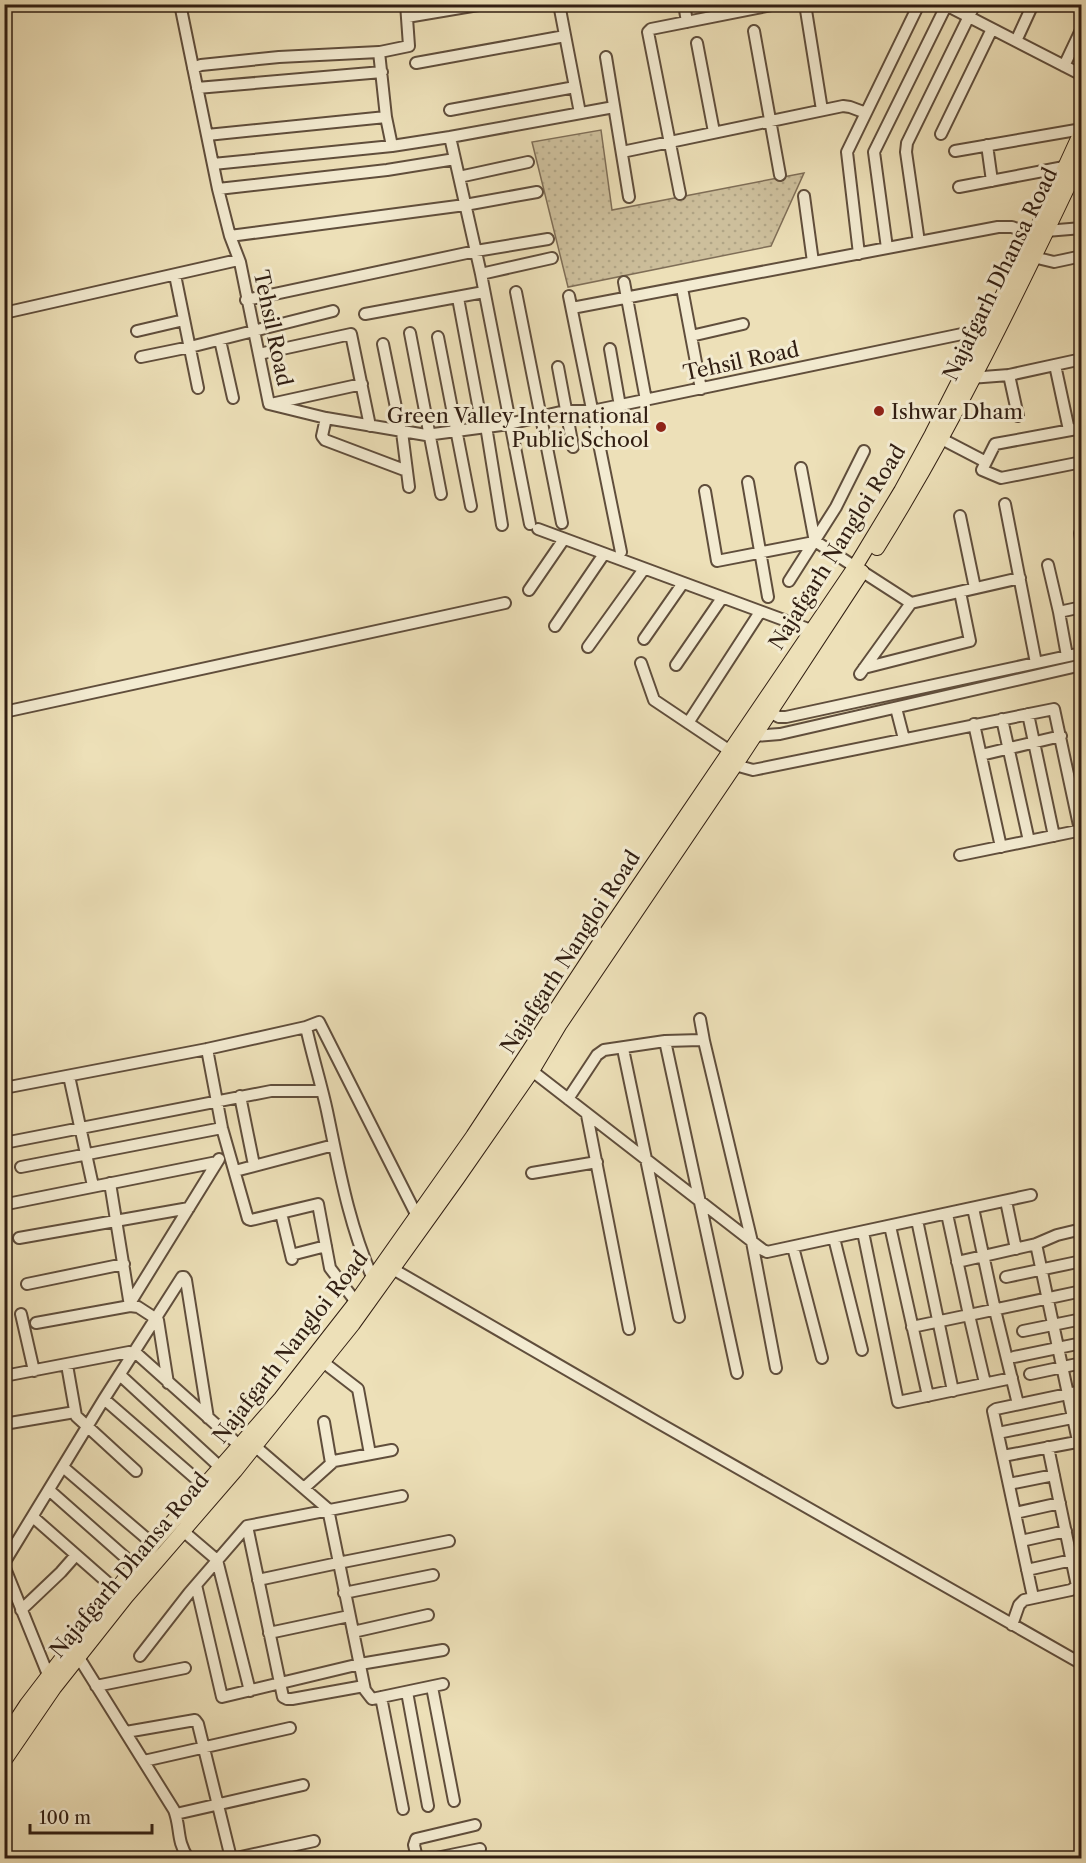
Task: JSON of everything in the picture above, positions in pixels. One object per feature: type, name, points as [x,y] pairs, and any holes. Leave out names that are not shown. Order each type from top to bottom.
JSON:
[{"type":"main road","name":"Najafgarh Nangloi Road","points":[[4,1738],[74,1652],[135,1566],[203,1485],[247,1444],[356,1302],[377,1282],[417,1216],[464,1160],[527,1067],[601,941],[730,751],[756,727],[811,630],[859,569],[901,491],[937,436],[967,378],[986,329],[1041,235],[1064,167],[1082,130]]},
{"type":"main road","name":"Najafgarh Dhansa Road","points":[[967,378],[1033,257],[1041,235],[1075,185],[1082,157]]},
{"type":"main road","points":[[527,1067],[566,1016],[735,765],[756,727],[770,712],[859,569]]},
{"type":"main road","points":[[388,1266],[464,1160]]},
{"type":"main road","name":"Najafgarh Dhansa Road","points":[[74,1652],[126,1597],[183,1531],[247,1444],[323,1362],[353,1324],[377,1282]]},
{"type":"main road","name":"Najafgarh Dhansa Road","points":[[4,1761],[50,1682]]},
{"type":"street","name":"Tehsil Road","points":[[180,4],[218,189],[238,260],[269,404],[326,418],[430,435],[510,424],[565,411],[592,411],[986,329]]},
{"type":"street","points":[[193,68],[201,65],[279,57],[380,52],[409,46],[406,4]]},
{"type":"street","points":[[407,17],[484,4]]},
{"type":"street","points":[[559,4],[580,113]]},
{"type":"street","points":[[684,4],[687,22]]},
{"type":"street","points":[[680,194],[648,32],[651,29],[777,4]]},
{"type":"street","points":[[805,4],[822,110]]},
{"type":"street","points":[[859,254],[848,152],[919,4]]},
{"type":"street","points":[[920,242],[906,152],[907,143],[975,4]]},
{"type":"street","points":[[1016,41],[1033,4]]},
{"type":"street","points":[[887,248],[874,152],[945,5],[1082,75]]},
{"type":"street","points":[[1064,66],[1082,28]]},
{"type":"street","points":[[941,134],[992,29]]},
{"type":"street","points":[[754,31],[780,175]]},
{"type":"street","points":[[416,63],[565,36]]},
{"type":"street","points":[[697,43],[714,132]]},
{"type":"street","points":[[380,52],[386,117],[392,146]]},
{"type":"street","points":[[606,57],[629,197]]},
{"type":"street","points":[[197,88],[382,72]]},
{"type":"street","points":[[450,110],[575,87]]},
{"type":"street","points":[[622,152],[847,106],[866,113]]},
{"type":"street","points":[[213,164],[392,146],[615,107]]},
{"type":"street","points":[[207,135],[386,117]]},
{"type":"street","points":[[955,151],[1082,130]]},
{"type":"street","points":[[450,137],[534,527],[811,630]]},
{"type":"street","points":[[987,145],[992,181]]},
{"type":"street","points":[[218,189],[387,170],[455,159]]},
{"type":"street","points":[[459,177],[528,162]]},
{"type":"street","points":[[959,187],[1064,167]]},
{"type":"street","points":[[230,236],[465,205],[537,192]]},
{"type":"street","points":[[804,196],[813,262]]},
{"type":"street","points":[[572,308],[998,227],[1041,235],[1082,228]]},
{"type":"street","points":[[246,300],[476,251],[548,239]]},
{"type":"street","points":[[1033,257],[1054,262],[1082,256]]},
{"type":"street","points":[[481,274],[552,258]]},
{"type":"street","points":[[4,313],[238,260]]},
{"type":"street","points":[[175,275],[198,388]]},
{"type":"street","points":[[624,282],[646,400]]},
{"type":"street","points":[[682,288],[701,389]]},
{"type":"street","points":[[364,314],[484,292]]},
{"type":"street","points":[[516,292],[562,523]]},
{"type":"street","points":[[569,296],[621,552]]},
{"type":"street","points":[[458,298],[502,525]]},
{"type":"street","points":[[141,357],[219,340],[333,310]]},
{"type":"street","points":[[137,331],[184,320]]},
{"type":"street","points":[[691,336],[743,324]]},
{"type":"street","points":[[410,333],[441,494]]},
{"type":"street","points":[[259,354],[351,334],[370,426]]},
{"type":"street","points":[[438,337],[471,506]]},
{"type":"street","points":[[219,340],[233,398]]},
{"type":"street","points":[[383,344],[401,432],[409,487]]},
{"type":"street","points":[[610,349],[620,405]]},
{"type":"street","points":[[967,378],[1010,375],[1082,359]]},
{"type":"street","points":[[1055,364],[1069,430]]},
{"type":"street","points":[[558,367],[573,447]]},
{"type":"street","points":[[1010,375],[1018,416]]},
{"type":"street","points":[[269,404],[362,384]]},
{"type":"street","points":[[326,418],[322,436],[325,440],[407,471]]},
{"type":"street","points":[[1082,428],[995,444],[982,471],[1001,478],[1082,462]]},
{"type":"street","points":[[937,436],[987,462]]},
{"type":"street","points":[[789,581],[836,507],[864,451]]},
{"type":"street","points":[[801,468],[815,542]]},
{"type":"street","points":[[748,482],[768,597]]},
{"type":"street","points":[[705,491],[715,559],[719,561],[815,542],[911,603]]},
{"type":"street","points":[[1005,504],[1036,663]]},
{"type":"street","points":[[960,516],[975,588]]},
{"type":"street","points":[[1080,533],[1082,545]]},
{"type":"street","points":[[529,590],[564,539]]},
{"type":"street","points":[[555,626],[603,554]]},
{"type":"street","points":[[1048,565],[1067,656]]},
{"type":"street","points":[[588,647],[644,569]]},
{"type":"street","points":[[960,592],[970,641],[862,671],[911,603],[1020,578]]},
{"type":"street","points":[[644,639],[683,584]]},
{"type":"street","points":[[676,664],[722,598]]},
{"type":"street","points":[[4,712],[505,603]]},
{"type":"street","points":[[1059,612],[1082,607]]},
{"type":"street","points":[[688,723],[760,612]]},
{"type":"street","points":[[770,712],[779,717],[786,717],[1082,653]]},
{"type":"street","points":[[641,663],[654,700],[730,751]]},
{"type":"street","points":[[756,727],[780,734],[1082,666]]},
{"type":"street","points":[[896,708],[904,739]]},
{"type":"street","points":[[735,765],[753,770],[1055,709],[1081,830],[960,855]]},
{"type":"street","points":[[1028,714],[1054,836]]},
{"type":"street","points":[[1002,719],[1029,841]]},
{"type":"street","points":[[974,724],[1001,847]]},
{"type":"street","points":[[981,755],[1061,736]]},
{"type":"street","points":[[700,1019],[752,1242],[776,1368]]},
{"type":"street","points":[[4,1088],[207,1049],[306,1027],[319,1022],[417,1216]]},
{"type":"street","points":[[306,1027],[357,1242],[377,1282]]},
{"type":"street","points":[[568,1100],[597,1055],[604,1050],[666,1041],[704,1041]]},
{"type":"street","points":[[666,1041],[737,1373]]},
{"type":"street","points":[[207,1049],[222,1128],[248,1219],[318,1204],[330,1268],[356,1302]]},
{"type":"street","points":[[623,1049],[679,1317]]},
{"type":"street","points":[[527,1067],[767,1252],[1031,1195]]},
{"type":"street","points":[[69,1076],[93,1186]]},
{"type":"street","points":[[4,1143],[271,1090],[322,1091]]},
{"type":"street","points":[[240,1096],[254,1165]]},
{"type":"street","points":[[587,1115],[629,1329]]},
{"type":"street","points":[[21,1167],[222,1128]]},
{"type":"street","points":[[235,1171],[334,1144]]},
{"type":"street","points":[[130,1305],[227,1146]]},
{"type":"street","points":[[532,1173],[597,1161]]},
{"type":"street","points":[[12,1203],[217,1162]]},
{"type":"street","points":[[110,1183],[130,1305]]},
{"type":"street","points":[[1006,1201],[1016,1249]]},
{"type":"street","points":[[19,1238],[189,1208]]},
{"type":"street","points":[[973,1208],[1018,1404]]},
{"type":"street","points":[[281,1213],[291,1257],[326,1246]]},
{"type":"street","points":[[947,1214],[985,1383]]},
{"type":"street","points":[[916,1220],[953,1391]]},
{"type":"street","points":[[890,1226],[928,1396]]},
{"type":"street","points":[[957,1262],[1036,1244],[1057,1235],[1082,1229]]},
{"type":"street","points":[[863,1232],[898,1400],[901,1402],[1012,1378]]},
{"type":"street","points":[[834,1238],[862,1350]]},
{"type":"street","points":[[1003,1456],[1080,1441],[1077,1417],[1068,1394],[1036,1244]]},
{"type":"street","points":[[793,1247],[822,1358]]},
{"type":"street","points":[[1006,1276],[1082,1261]]},
{"type":"street","points":[[27,1284],[124,1264]]},
{"type":"street","points":[[388,1266],[1082,1664]]},
{"type":"street","points":[[50,1682],[4,1564],[104,1399],[179,1280],[184,1277],[208,1418]]},
{"type":"street","points":[[912,1327],[1082,1291]]},
{"type":"street","points":[[36,1323],[130,1305],[138,1306],[156,1317],[162,1335],[168,1383]]},
{"type":"street","points":[[21,1314],[34,1371]]},
{"type":"street","points":[[1023,1331],[1082,1319]]},
{"type":"street","points":[[1014,1357],[1082,1343]]},
{"type":"street","points":[[4,1376],[133,1353]]},
{"type":"street","points":[[133,1353],[208,1418],[247,1444],[328,1509],[364,1686],[372,1699],[438,1685],[454,1800]]},
{"type":"street","points":[[323,1362],[358,1389],[370,1454]]},
{"type":"street","points":[[1030,1374],[1082,1363]]},
{"type":"street","points":[[68,1365],[75,1412],[78,1418],[136,1470]]},
{"type":"street","points":[[120,1375],[220,1467]]},
{"type":"street","points":[[1033,1597],[994,1410],[1082,1391]]},
{"type":"street","points":[[104,1399],[203,1485]]},
{"type":"street","points":[[4,1424],[75,1412]]},
{"type":"street","points":[[998,1433],[1077,1417]]},
{"type":"street","points":[[324,1422],[331,1463]]},
{"type":"street","points":[[1012,1625],[1021,1602],[1033,1597],[1071,1590],[1077,1586],[1048,1447]]},
{"type":"street","points":[[304,1488],[337,1460],[392,1450]]},
{"type":"street","points":[[63,1467],[153,1544]]},
{"type":"street","points":[[1009,1484],[1054,1475]]},
{"type":"street","points":[[49,1490],[135,1566]]},
{"type":"street","points":[[140,1656],[196,1585],[247,1526],[402,1496]]},
{"type":"street","points":[[1015,1513],[1060,1503]]},
{"type":"street","points":[[33,1517],[116,1590]]},
{"type":"street","points":[[247,1526],[283,1697],[287,1699],[364,1686]]},
{"type":"street","points":[[183,1531],[218,1560],[250,1691]]},
{"type":"street","points":[[1021,1541],[1066,1532]]},
{"type":"street","points":[[258,1580],[449,1541]]},
{"type":"street","points":[[21,1610],[76,1555]]},
{"type":"street","points":[[1027,1570],[1072,1560]]},
{"type":"street","points":[[344,1593],[433,1575]]},
{"type":"street","points":[[196,1585],[220,1696],[225,1697],[360,1664],[443,1650]]},
{"type":"street","points":[[353,1632],[428,1615]]},
{"type":"street","points":[[269,1633],[349,1616]]},
{"type":"street","points":[[74,1652],[176,1814],[179,1842],[188,1858]]},
{"type":"street","points":[[96,1686],[185,1668]]},
{"type":"street","points":[[407,1692],[428,1806]]},
{"type":"street","points":[[381,1697],[403,1809]]},
{"type":"street","points":[[126,1732],[195,1720],[231,1858]]},
{"type":"street","points":[[144,1761],[290,1728]]},
{"type":"street","points":[[176,1814],[303,1785]]},
{"type":"street","points":[[417,1858],[414,1845],[416,1839],[476,1825]]},
{"type":"street","points":[[236,1858],[315,1841]]},
{"type":"street","points":[[436,1858],[480,1849]]},
{"type":"shaded area","points":[[601,130],[612,210],[804,173],[771,246],[568,287],[532,142]]},
{"type":"place","name":"Ishwar Dham","points":[[879,411]]},
{"type":"place","name":"Green Valley International Public School","points":[[661,427]]}]
